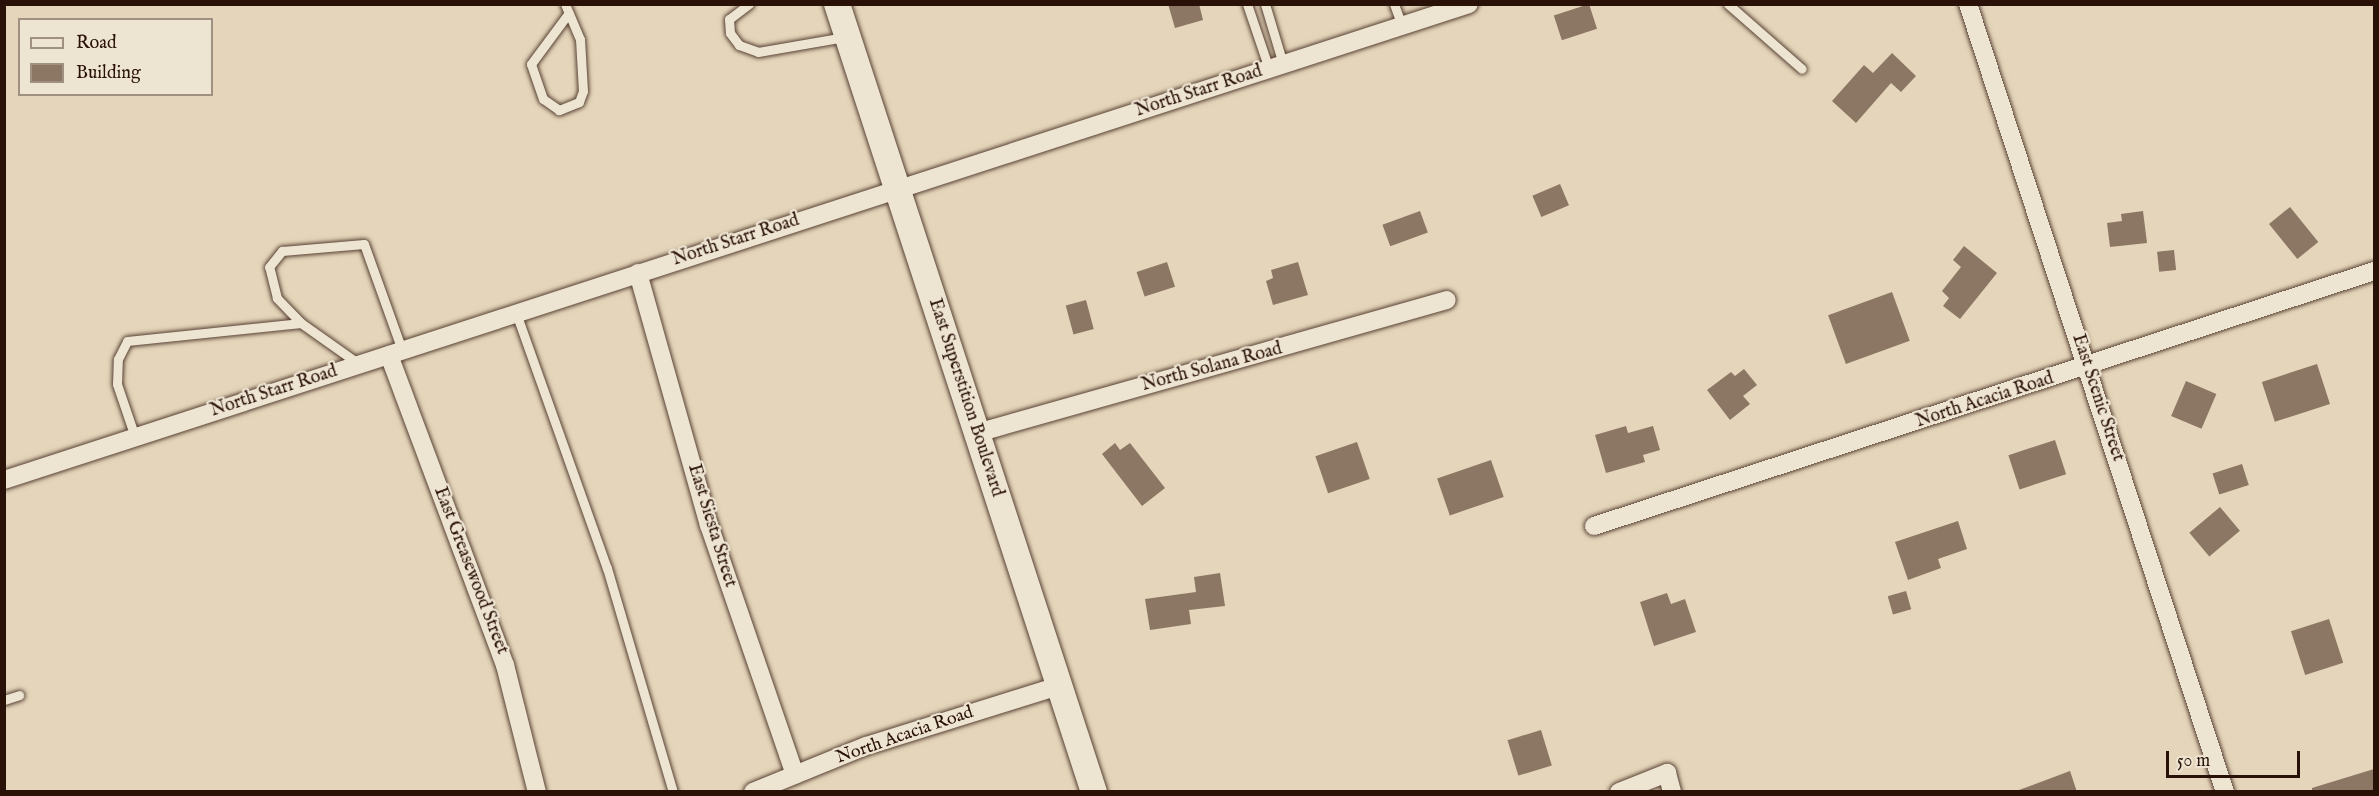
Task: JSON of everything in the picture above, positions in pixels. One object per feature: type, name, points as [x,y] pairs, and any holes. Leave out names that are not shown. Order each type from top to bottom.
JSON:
[{"type":"main road","name":"East Superstition Boulevard","points":[[837,4],[1094,792]]},
{"type":"street","name":"North Starr Road","points":[[4,480],[1469,4]]},
{"type":"street","name":"East Scenic Street","points":[[1968,4],[2225,792]]},
{"type":"street","name":"North Acacia Road","points":[[1594,526],[2087,368],[2374,271]]},
{"type":"street","name":"East Siesta Street","points":[[638,273],[709,525],[795,775]]},
{"type":"street","name":"North Solana Road","points":[[977,433],[1447,300]]},
{"type":"street","name":"East Greasewood Street","points":[[396,353],[505,665],[537,792]]},
{"type":"street","name":"North Acacia Road","points":[[753,792],[795,775],[1059,686]]},
{"type":"street","points":[[1619,792],[1666,773],[1672,792]]},
{"type":"lane","points":[[749,4],[729,19],[730,33],[739,45],[758,52],[847,37]]},
{"type":"lane","points":[[1247,4],[1276,67]]},
{"type":"lane","points":[[1265,4],[1276,67]]},
{"type":"lane","points":[[1394,4],[1402,26]]},
{"type":"lane","points":[[1728,4],[1802,69]]},
{"type":"lane","points":[[566,9],[582,50],[583,91],[579,102],[559,110],[543,99],[531,64],[566,9]]},
{"type":"lane","points":[[360,364],[301,323],[277,298],[269,267],[282,251],[364,244],[396,353]]},
{"type":"lane","points":[[516,313],[607,568],[673,792]]},
{"type":"lane","points":[[135,437],[117,384],[118,359],[127,341],[301,323]]},
{"type":"lane","points":[[4,700],[19,695]]},
{"type":"building","points":[[1168,4],[1199,4],[1203,20],[1175,28]]},
{"type":"building","points":[[1589,4],[1597,29],[1562,40],[1554,15]]},
{"type":"building","points":[[1892,53],[1916,76],[1901,92],[1891,83],[1856,123],[1832,101],[1864,65],[1873,73]]},
{"type":"building","points":[[1560,184],[1569,205],[1541,217],[1532,196]]},
{"type":"building","points":[[2290,207],[2318,242],[2297,259],[2269,224]]},
{"type":"building","points":[[1420,211],[1428,233],[1390,246],[1382,225]]},
{"type":"building","points":[[2143,211],[2147,243],[2110,247],[2107,223],[2122,221],[2121,214]]},
{"type":"building","points":[[1964,246],[1997,273],[1960,319],[1943,306],[1949,298],[1942,291],[1961,267],[1953,260]]},
{"type":"building","points":[[2174,250],[2176,270],[2159,272],[2157,252]]},
{"type":"building","points":[[1167,262],[1175,287],[1145,297],[1137,272]]},
{"type":"building","points":[[1298,262],[1308,295],[1273,305],[1266,281],[1273,278],[1271,270]]},
{"type":"building","points":[[1892,292],[1910,341],[1846,364],[1828,315]]},
{"type":"building","points":[[1086,300],[1094,329],[1073,334],[1066,305]]},
{"type":"building","points":[[2317,364],[2330,404],[2275,422],[2262,382]]},
{"type":"building","points":[[1744,369],[1757,385],[1743,396],[1750,404],[1730,420],[1707,390],[1731,372],[1735,376]]},
{"type":"building","points":[[2186,381],[2216,394],[2202,429],[2171,416]]},
{"type":"building","points":[[1626,426],[1628,433],[1653,426],[1660,450],[1643,455],[1645,462],[1606,473],[1595,435]]},
{"type":"building","points":[[2055,440],[2066,474],[2020,489],[2008,455]]},
{"type":"building","points":[[1357,442],[1370,479],[1328,493],[1315,456]]},
{"type":"building","points":[[1115,443],[1120,450],[1130,443],[1165,488],[1142,506],[1102,454]]},
{"type":"building","points":[[1491,460],[1504,497],[1450,515],[1437,479]]},
{"type":"building","points":[[2242,464],[2249,485],[2219,495],[2213,474]]},
{"type":"building","points":[[2220,507],[2240,531],[2209,556],[2189,533]]},
{"type":"building","points":[[1958,521],[1967,549],[1938,559],[1941,568],[1908,580],[1895,542]]},
{"type":"building","points":[[1220,573],[1225,606],[1189,610],[1191,624],[1150,630],[1145,599],[1196,592],[1194,577]]},
{"type":"building","points":[[1906,591],[1911,609],[1893,615],[1888,596]]},
{"type":"building","points":[[1667,593],[1671,604],[1685,599],[1696,632],[1654,646],[1640,602]]},
{"type":"building","points":[[2329,619],[2343,663],[2305,675],[2291,631]]},
{"type":"building","points":[[1541,730],[1552,765],[1518,776],[1508,740]]},
{"type":"building","points":[[2374,769],[2374,792],[2312,792],[2312,788]]},
{"type":"building","points":[[2070,771],[2077,792],[2020,792],[2019,790]]}]
